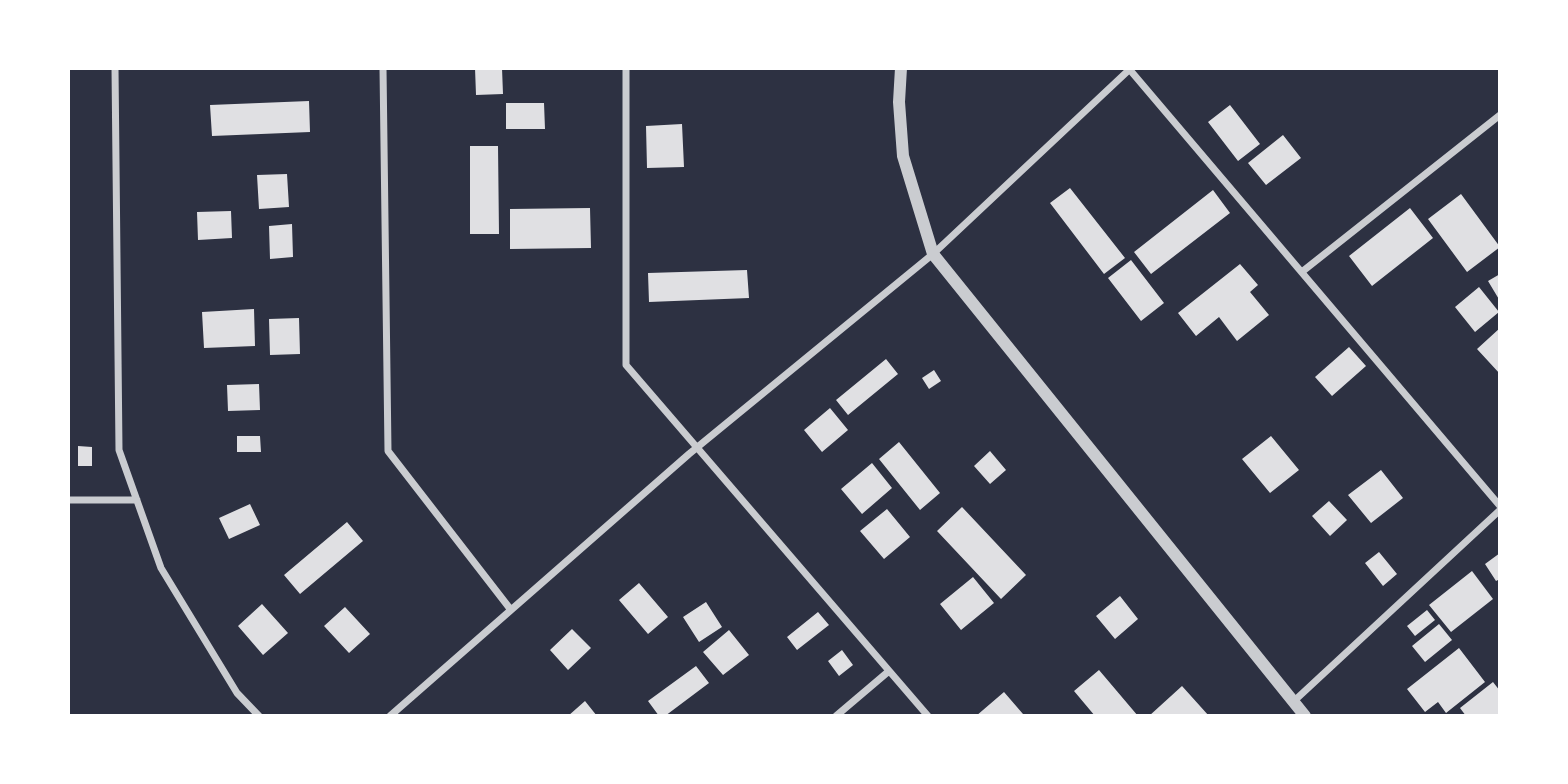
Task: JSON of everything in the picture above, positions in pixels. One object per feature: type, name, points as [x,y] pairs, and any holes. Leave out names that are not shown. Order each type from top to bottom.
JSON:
[{"type":"street","points":[[115,68],[119,450],[161,568],[237,693],[259,716]]},
{"type":"street","points":[[383,68],[388,451],[511,610]]},
{"type":"street","points":[[626,68],[626,365],[928,716]]},
{"type":"street","points":[[901,68],[899,102],[903,156],[933,254],[1305,716]]},
{"type":"street","points":[[390,716],[696,448],[933,254],[1130,69],[1303,271],[1500,508],[1293,702]]},
{"type":"street","points":[[1303,271],[1499,116]]},
{"type":"street","points":[[68,500],[137,500]]},
{"type":"street","points":[[836,716],[889,671]]},
{"type":"building","points":[[475,68],[502,68],[503,94],[476,95]]},
{"type":"building","points":[[309,101],[310,132],[212,136],[210,105]]},
{"type":"building","points":[[506,103],[544,103],[545,129],[506,129]]},
{"type":"building","points":[[1230,105],[1260,144],[1238,161],[1208,122]]},
{"type":"building","points":[[682,124],[684,167],[647,168],[646,126]]},
{"type":"building","points":[[1283,135],[1301,158],[1266,185],[1248,163]]},
{"type":"building","points":[[470,146],[498,146],[499,234],[470,234]]},
{"type":"building","points":[[287,174],[289,207],[259,209],[257,175]]},
{"type":"building","points":[[1070,188],[1125,258],[1104,274],[1050,203]]},
{"type":"building","points":[[1213,190],[1230,213],[1151,274],[1134,252]]},
{"type":"building","points":[[1461,194],[1500,247],[1467,272],[1428,219]]},
{"type":"building","points":[[590,208],[591,248],[510,249],[510,209]]},
{"type":"building","points":[[1410,208],[1433,238],[1372,286],[1349,256]]},
{"type":"building","points":[[231,211],[232,238],[198,240],[197,212]]},
{"type":"building","points":[[292,224],[293,257],[270,259],[269,226]]},
{"type":"building","points":[[1131,260],[1164,303],[1141,321],[1108,278]]},
{"type":"building","points":[[1240,264],[1258,285],[1250,292],[1269,315],[1237,341],[1219,317],[1196,336],[1178,313]]},
{"type":"building","points":[[747,270],[749,298],[649,302],[648,273]]},
{"type":"building","points":[[1500,274],[1500,301],[1488,281]]},
{"type":"building","points":[[1479,287],[1499,312],[1475,332],[1455,307]]},
{"type":"building","points":[[254,309],[255,346],[204,348],[202,312]]},
{"type":"building","points":[[299,318],[300,354],[270,355],[269,319]]},
{"type":"building","points":[[1500,328],[1500,374],[1477,349]]},
{"type":"building","points":[[1349,347],[1366,366],[1332,396],[1315,377]]},
{"type":"building","points":[[886,359],[898,374],[848,415],[836,400]]},
{"type":"building","points":[[934,370],[941,381],[929,389],[922,378]]},
{"type":"building","points":[[259,384],[260,410],[228,411],[227,385]]},
{"type":"building","points":[[830,408],[848,430],[822,452],[804,430]]},
{"type":"building","points":[[237,436],[260,436],[261,452],[237,452]]},
{"type":"building","points":[[1271,436],[1299,470],[1270,493],[1242,459]]},
{"type":"building","points":[[899,442],[940,493],[920,510],[879,459]]},
{"type":"building","points":[[78,446],[92,447],[92,466],[78,466]]},
{"type":"building","points":[[990,451],[1006,470],[990,484],[974,466]]},
{"type":"building","points":[[872,463],[892,488],[862,514],[841,489]]},
{"type":"building","points":[[1381,470],[1403,498],[1371,523],[1348,495]]},
{"type":"building","points":[[1329,501],[1347,520],[1330,536],[1312,516]]},
{"type":"building","points":[[250,504],[260,525],[229,539],[219,518]]},
{"type":"building","points":[[962,507],[1026,575],[1001,599],[937,531]]},
{"type":"building","points":[[887,509],[910,537],[884,559],[860,531]]},
{"type":"building","points":[[347,522],[363,541],[300,594],[284,575]]},
{"type":"building","points":[[1379,552],[1397,574],[1383,586],[1365,563]]},
{"type":"building","points":[[1500,553],[1500,579],[1496,581],[1485,564]]},
{"type":"building","points":[[1472,571],[1493,599],[1451,632],[1429,605]]},
{"type":"building","points":[[973,577],[994,603],[961,630],[940,604]]},
{"type":"building","points":[[639,583],[668,617],[648,634],[619,600]]},
{"type":"building","points":[[1120,596],[1138,619],[1115,639],[1096,616]]},
{"type":"building","points":[[706,602],[722,627],[699,642],[683,617]]},
{"type":"building","points":[[262,604],[288,633],[263,655],[238,626]]},
{"type":"building","points":[[345,607],[370,634],[349,653],[324,626]]},
{"type":"building","points":[[1427,610],[1435,620],[1415,636],[1407,626]]},
{"type":"building","points":[[818,612],[829,625],[797,650],[787,637]]},
{"type":"building","points":[[1439,624],[1452,640],[1425,662],[1412,646]]},
{"type":"building","points":[[572,629],[591,648],[568,670],[550,650]]},
{"type":"building","points":[[729,630],[749,655],[723,675],[703,652]]},
{"type":"building","points":[[1459,648],[1485,682],[1446,713],[1438,702],[1425,712],[1407,689]]},
{"type":"building","points":[[842,650],[853,665],[839,676],[828,661]]},
{"type":"building","points":[[696,666],[709,683],[665,716],[659,716],[648,701]]},
{"type":"building","points":[[1099,670],[1138,716],[1095,716],[1074,691]]},
{"type":"building","points":[[1493,682],[1500,691],[1500,716],[1466,716],[1460,708]]},
{"type":"building","points":[[1182,686],[1209,716],[1149,716]]},
{"type":"building","points":[[1004,692],[1023,714],[976,716]]},
{"type":"building","points":[[585,701],[597,716],[568,716]]}]
